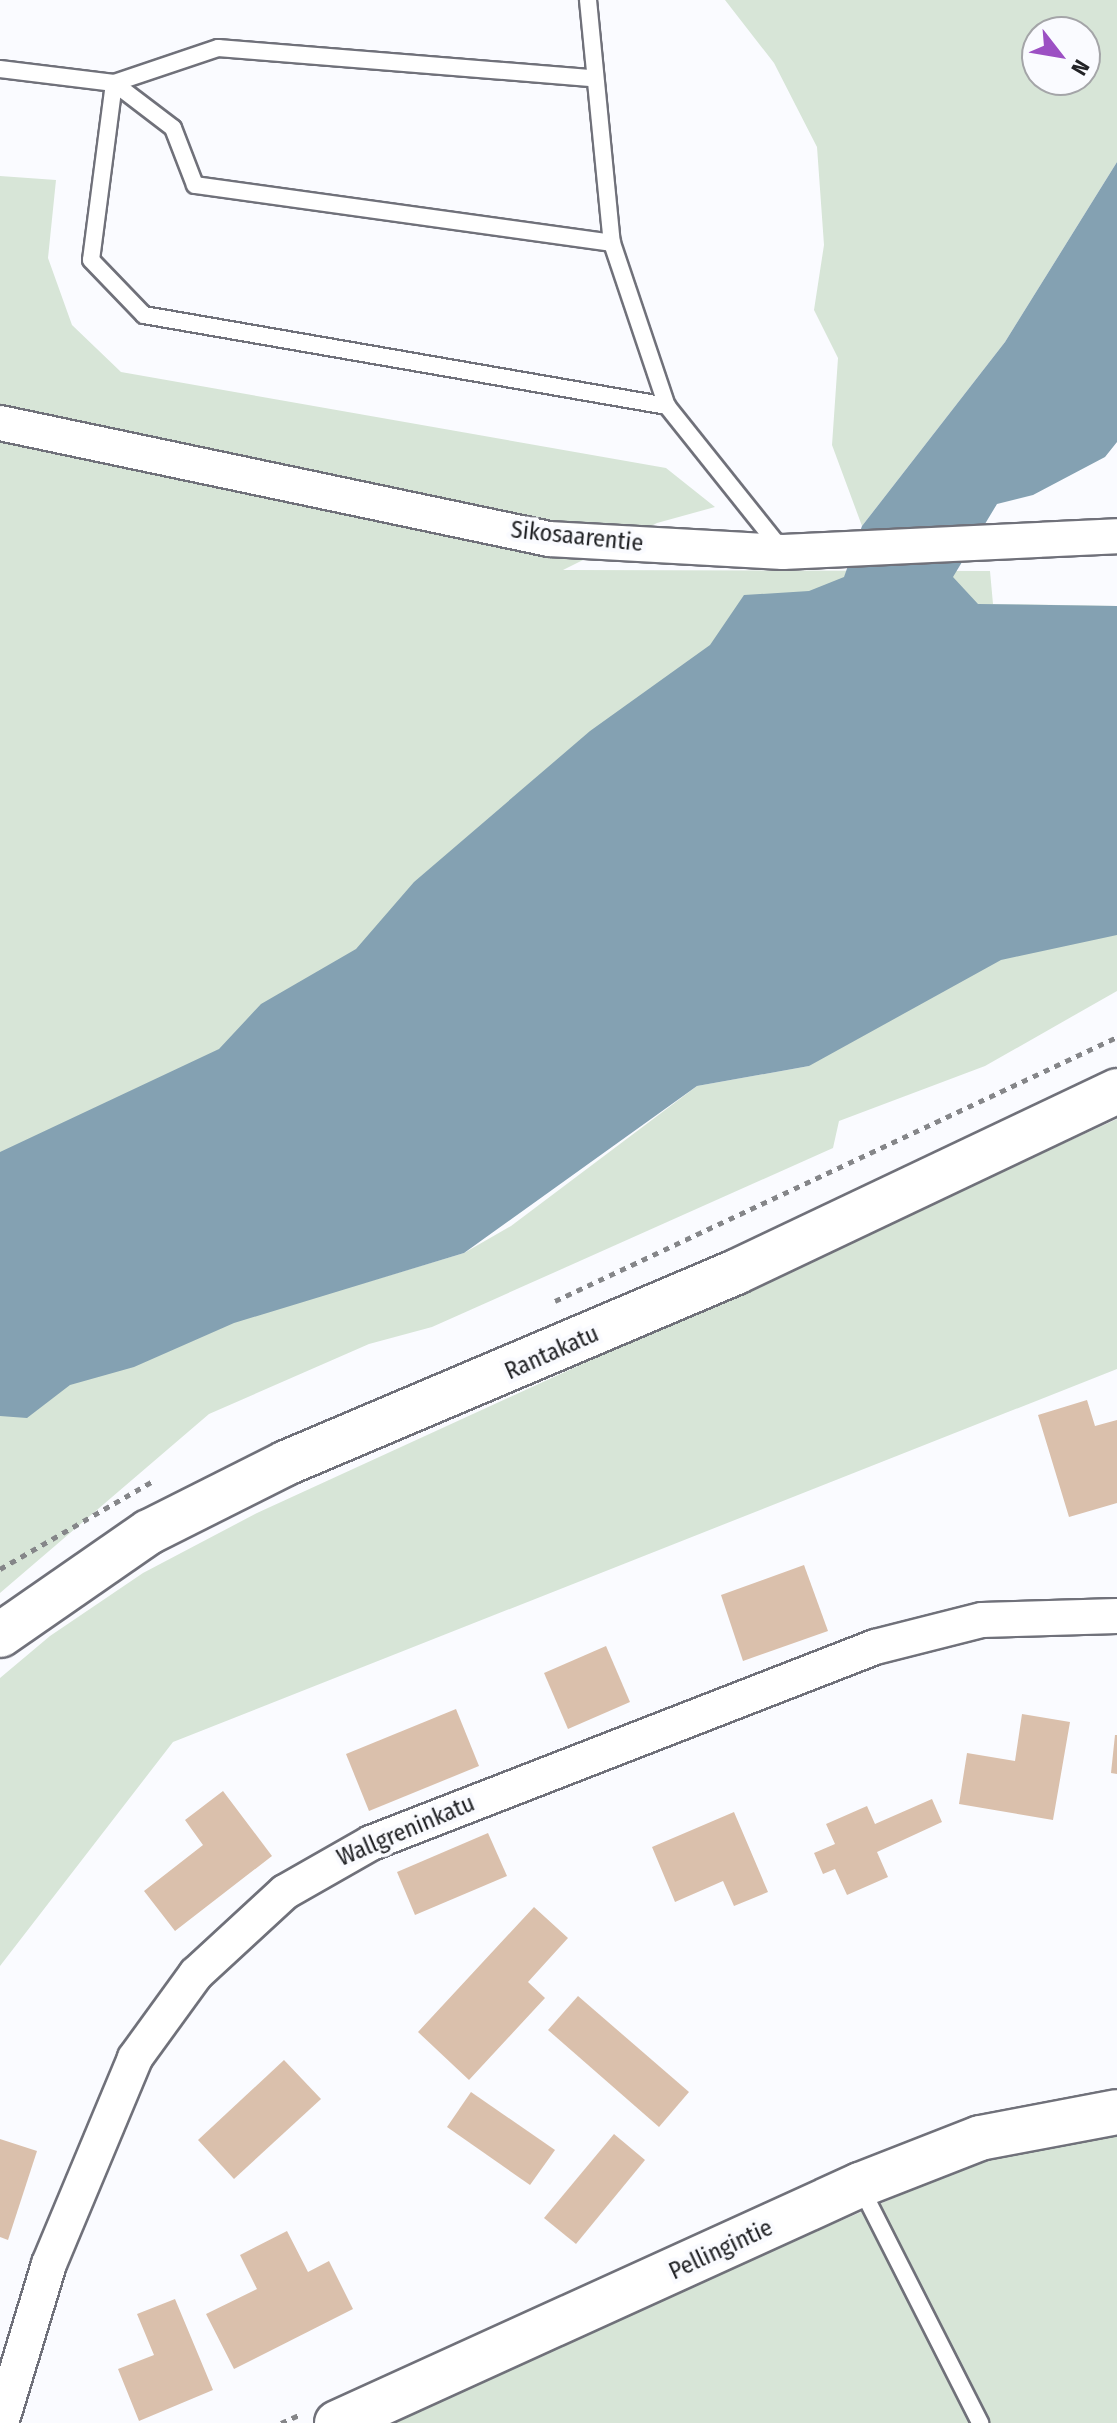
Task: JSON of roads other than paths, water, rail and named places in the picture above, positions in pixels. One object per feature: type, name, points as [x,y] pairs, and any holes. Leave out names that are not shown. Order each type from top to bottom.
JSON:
[{"type":"street","name":"Sikosaarentie","points":[[0,423],[549,539],[783,552],[1117,536]]},
{"type":"street","name":"Rantakatu","points":[[0,1635],[149,1532],[286,1463],[736,1272],[1117,1091]]},
{"type":"street","name":"Wallgreninkatu","points":[[1,2423],[49,2264],[128,2071],[196,1974],[285,1892],[371,1843],[875,1647],[982,1620],[1117,1616]]},
{"type":"street","name":"Pellingintie","points":[[337,2423],[860,2185],[980,2138],[1117,2112]]},
{"type":"lane","points":[[588,0],[593,78],[612,243],[667,406],[783,552]]},
{"type":"lane","points":[[0,69],[114,83],[218,48],[593,78]]},
{"type":"lane","points":[[114,83],[173,128],[195,185],[612,243]]},
{"type":"lane","points":[[114,83],[91,260],[144,315],[667,406]]},
{"type":"lane","points":[[860,2185],[980,2423]]},
{"type":"water","points":[[1117,162],[1117,442],[1105,457],[1033,495],[997,504],[953,577],[978,604],[1117,606],[1117,935],[1001,960],[809,1066],[697,1086],[464,1253],[234,1323],[134,1367],[70,1385],[27,1418],[0,1416],[0,1152],[219,1049],[261,1004],[356,949],[414,882],[590,731],[710,645],[744,595],[809,591],[844,577],[862,526],[1005,342]]}]
